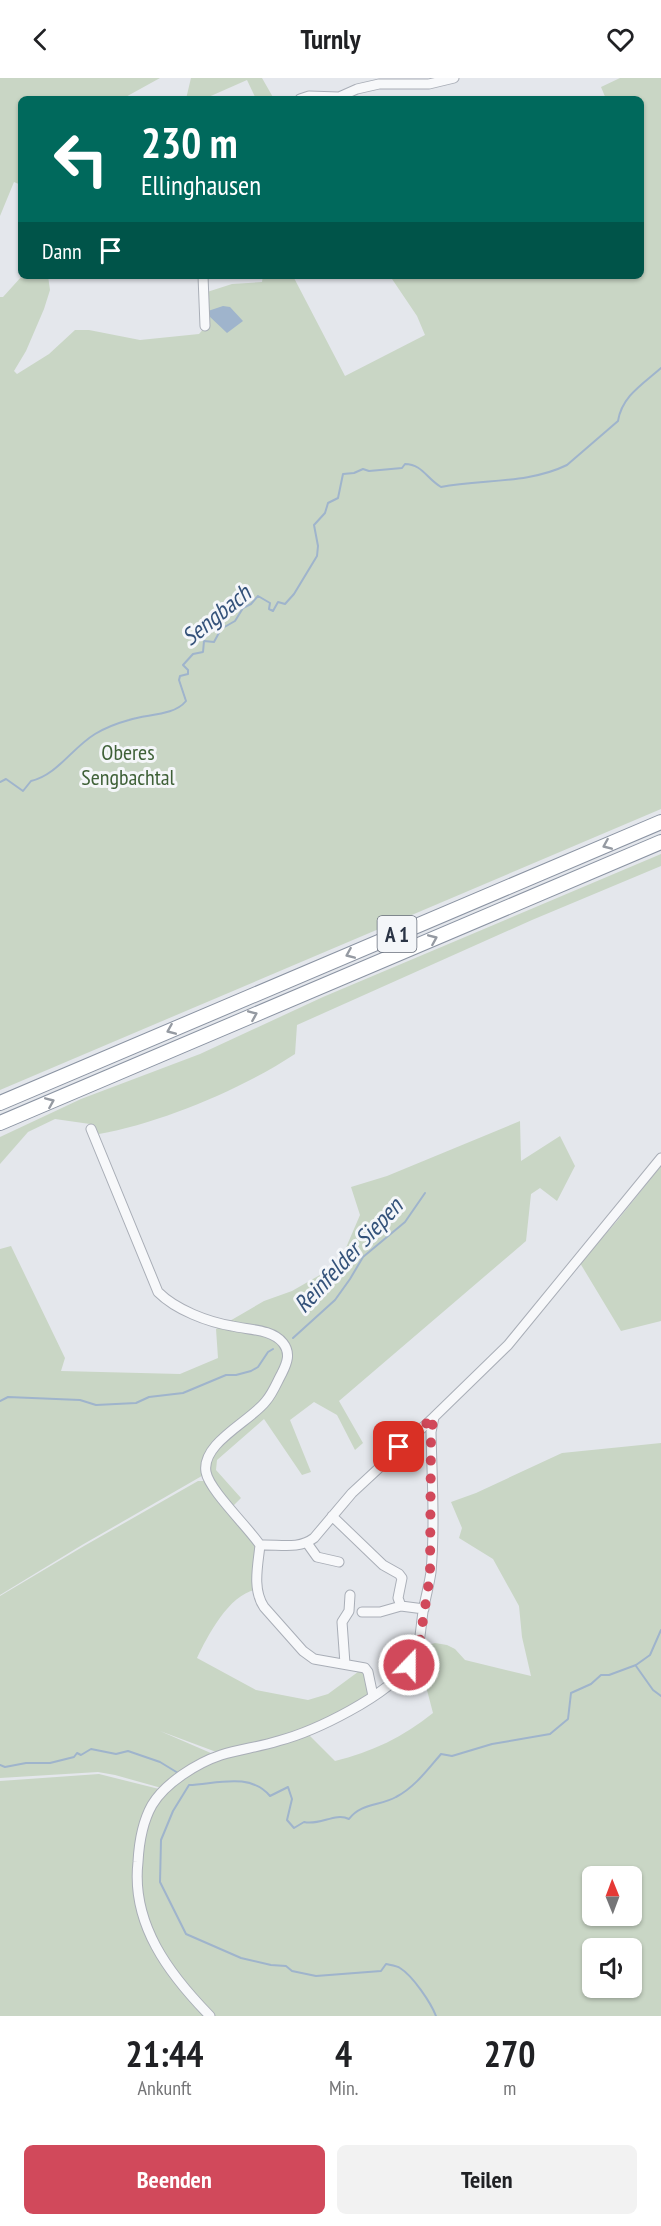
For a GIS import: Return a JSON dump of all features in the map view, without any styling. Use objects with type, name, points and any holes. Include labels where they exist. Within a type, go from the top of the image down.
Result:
[{"type":"highway","name":"A 1","points":[[0,1103],[661,822]]},
{"type":"highway","name":"A 1","points":[[0,1122],[661,842]]},
{"type":"street","points":[[342,96],[357,89],[380,84],[429,84],[454,78]]},
{"type":"street","points":[[203,279],[205,326]]},
{"type":"street","points":[[91,1129],[158,1292],[174,1304],[205,1318],[231,1326],[260,1331],[274,1336],[284,1344],[288,1358],[266,1402],[217,1444],[208,1456],[206,1470],[210,1480],[260,1545],[257,1590],[264,1607],[309,1656],[319,1661],[365,1668],[373,1696]]},
{"type":"street","points":[[260,1545],[294,1546],[307,1543],[364,1482],[508,1345],[661,1158]]},
{"type":"street","points":[[210,2016],[159,1955],[141,1909],[136,1877],[140,1841],[152,1805],[164,1790],[192,1769],[219,1755],[279,1741],[305,1731],[373,1696],[401,1675],[409,1665],[419,1646],[430,1575],[432,1549],[431,1432],[434,1417]]},
{"type":"street","points":[[332,1516],[383,1566],[399,1574],[402,1578],[399,1598],[401,1606]]},
{"type":"street","points":[[307,1543],[317,1557],[339,1562]]},
{"type":"street","points":[[345,1664],[342,1622],[350,1611],[350,1595]]},
{"type":"street","points":[[362,1612],[380,1612],[401,1606],[424,1609]]},
{"type":"green space","points":[[0,78],[160,78],[127,96],[18,96],[18,184],[14,182],[0,216]]},
{"type":"green space","points":[[191,78],[262,78],[272,96],[255,96],[247,80],[211,96],[187,96]]},
{"type":"green space","name":"Oberes Sengbachtal","points":[[620,78],[661,78],[661,809],[0,1090],[0,297],[3,297],[19,279],[48,279],[50,290],[44,309],[26,351],[14,371],[17,374],[49,354],[75,330],[89,330],[140,340],[199,334],[206,326],[204,293],[232,284],[262,282],[262,279],[295,279],[345,376],[425,335],[417,316],[392,279],[644,279],[644,96],[605,96],[601,87]]},
{"type":"green space","points":[[661,854],[661,866],[532,920],[297,1025],[295,1054],[226,1092],[148,1122],[99,1134],[90,1124],[55,1119],[28,1132],[0,1164],[0,1137],[81,1099],[200,1054],[323,997]]},
{"type":"green space","points":[[520,1121],[521,1161],[560,1136],[575,1166],[557,1201],[540,1188],[531,1194],[526,1241],[339,1401],[363,1443],[355,1450],[337,1415],[314,1402],[290,1420],[311,1472],[302,1475],[264,1419],[217,1460],[216,1470],[241,1498],[232,1507],[207,1473],[0,1595],[0,1249],[11,1246],[65,1358],[61,1371],[180,1374],[218,1358],[216,1329],[264,1301],[292,1291],[339,1264],[360,1215],[351,1187],[387,1176]]},
{"type":"green space","points":[[661,1166],[661,1321],[621,1331],[580,1263]]},
{"type":"green space","points":[[661,1443],[661,2016],[0,2016],[0,1781],[99,1774],[163,1790],[153,1806],[165,1789],[98,1772],[0,1778],[0,1596],[198,1481],[208,1481],[256,1543],[255,1590],[245,1593],[220,1617],[197,1658],[256,1690],[308,1700],[328,1694],[362,1669],[367,1673],[370,1688],[367,1697],[303,1730],[219,1753],[160,1731],[220,1757],[307,1733],[335,1761],[387,1743],[433,1713],[417,1652],[420,1647],[435,1643],[447,1645],[455,1649],[465,1660],[531,1676],[522,1637],[519,1606],[493,1559],[459,1538],[462,1528],[451,1502],[476,1493],[562,1453]]},
{"type":"water","points":[[223,306],[230,307],[243,321],[227,333],[208,315],[208,311]]},
{"type":"waterway","name":"Sengbach","points":[[0,782],[6,779],[23,791],[31,781],[49,773],[99,732],[125,721],[167,712],[181,706],[186,701],[179,680],[180,676],[188,674],[188,670],[183,665],[193,654],[203,652],[204,641],[214,642],[221,629],[235,621],[243,608],[251,604],[258,596],[270,603],[269,609],[273,611],[278,602],[285,604],[294,594],[317,556],[318,546],[314,525],[325,513],[328,503],[338,498],[343,474],[363,469],[369,471],[402,468],[405,464],[416,466],[441,487],[521,478],[552,471],[567,465],[618,421],[620,412],[629,397],[661,368]]},
{"type":"waterway","name":"Reinfelder Siepen","points":[[293,1338],[335,1300],[363,1257],[405,1222],[425,1193]]},
{"type":"waterway","name":"Reinfelder Siepen","points":[[0,1401],[8,1397],[80,1400],[96,1405],[136,1403],[149,1397],[183,1393],[226,1375],[251,1371],[258,1367],[268,1352],[273,1349]]},
{"type":"waterway","points":[[436,2016],[416,1983],[397,1967],[386,1964],[381,1971],[316,1976],[292,1971],[286,1966],[241,1958],[186,1934],[160,1882],[161,1840],[173,1811],[189,1785],[232,1781],[253,1784],[270,1796],[288,1787],[292,1799],[287,1820],[294,1828],[304,1822],[310,1823],[338,1817],[349,1819],[365,1807],[390,1800],[403,1793],[441,1754],[452,1756],[492,1744],[550,1734],[568,1719],[571,1693],[591,1684],[601,1675],[609,1675],[636,1665],[650,1655],[661,1630]]},
{"type":"waterway","points":[[636,1666],[653,1690],[661,1696]]},
{"type":"waterway","points":[[0,1765],[5,1767],[26,1763],[50,1763],[74,1757],[77,1753],[81,1755],[91,1749],[116,1754],[128,1751],[160,1762],[178,1773]]},
{"type":"route","points":[[399,1447],[434,1417],[431,1432],[432,1549],[430,1575],[419,1646],[409,1665]]}]
